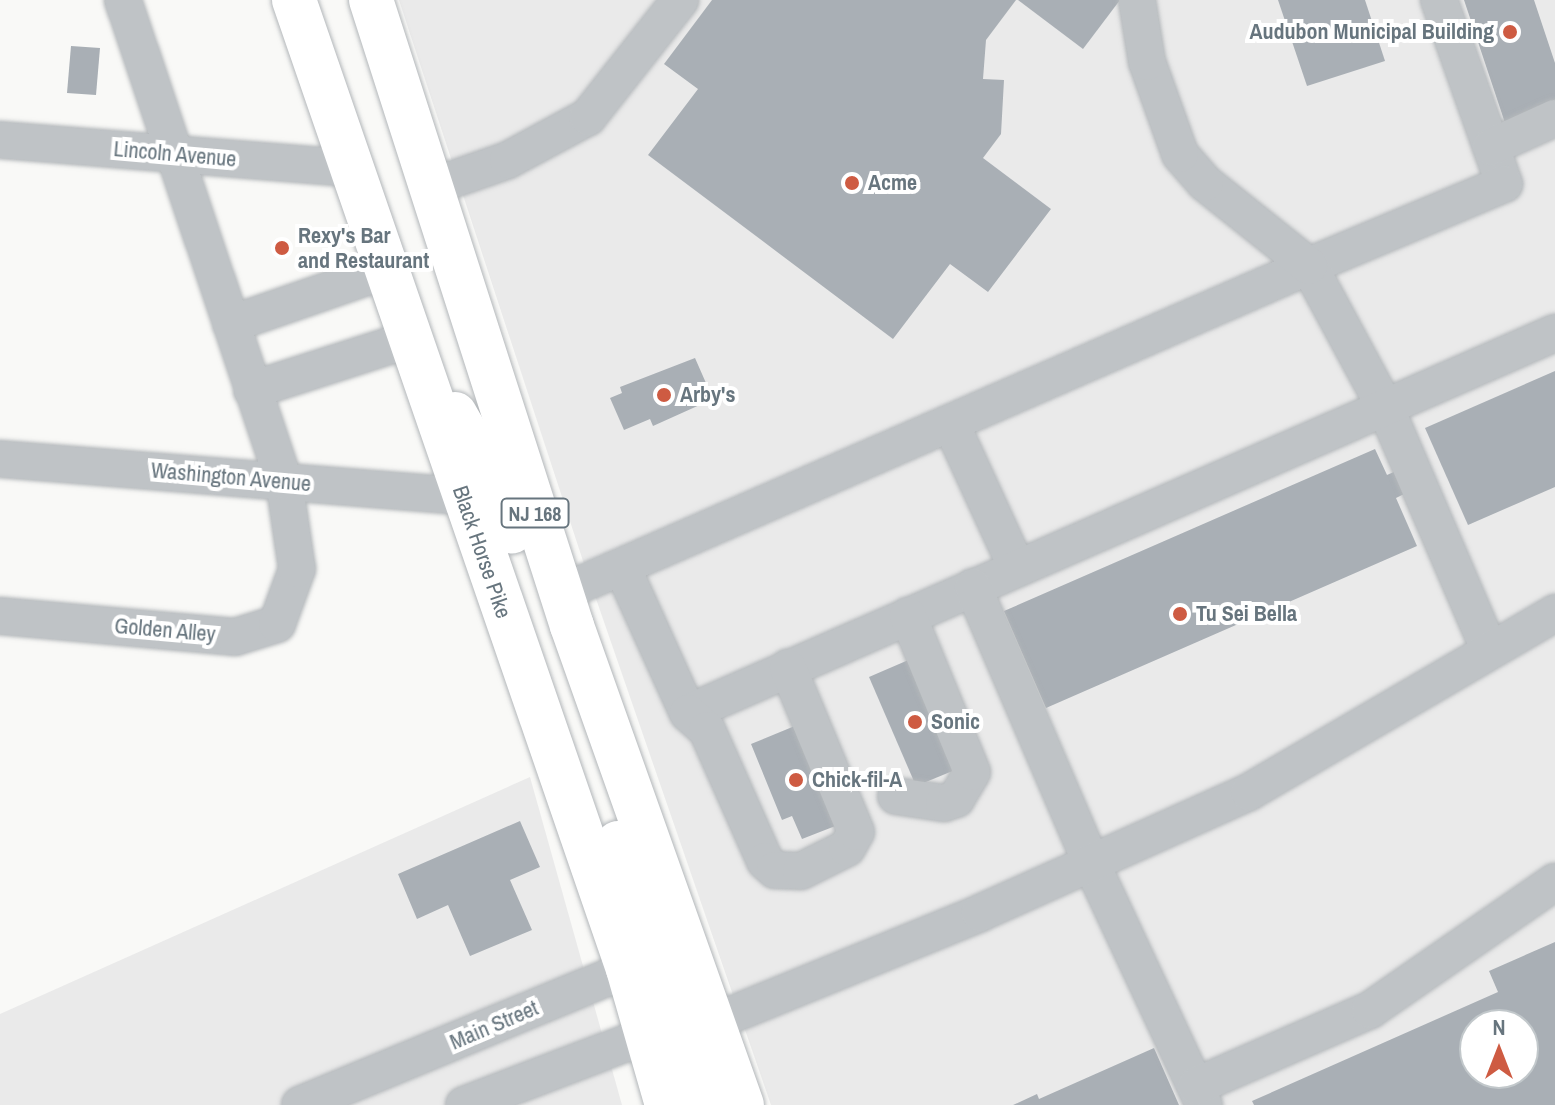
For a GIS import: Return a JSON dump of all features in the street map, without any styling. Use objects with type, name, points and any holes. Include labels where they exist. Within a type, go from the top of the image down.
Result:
[{"type":"main road","name":"Black Horse Pike","points":[[294,0],[349,168],[407,326],[461,496],[657,957]]},
{"type":"main road","name":"Black Horse Pike","points":[[371,0],[561,593],[657,957],[673,1034],[667,1105]]},
{"type":"main road","points":[[407,326],[497,488],[657,957],[660,998],[705,1105]]},
{"type":"main road","name":"Black Horse Pike","points":[[673,1034],[742,1105]]},
{"type":"street","points":[[123,0],[284,481]]},
{"type":"street","points":[[431,187],[508,160],[588,117],[680,0]]},
{"type":"street","points":[[1137,0],[1147,62],[1180,154],[1205,183],[1309,266],[1386,409],[1489,649]]},
{"type":"street","points":[[561,593],[1504,184],[1439,0]]},
{"type":"street","points":[[1491,147],[1555,118]]},
{"type":"street","name":"Lincoln Avenue","points":[[0,140],[349,168]]},
{"type":"street","points":[[231,324],[387,270]]},
{"type":"street","points":[[252,390],[407,326]]},
{"type":"street","points":[[688,713],[1555,333]]},
{"type":"street","points":[[951,424],[1017,568]]},
{"type":"street","name":"Washington Avenue","points":[[0,459],[461,496]]},
{"type":"street","name":"Golden Alley","points":[[0,616],[235,637],[277,624],[297,569],[284,481]]},
{"type":"street","points":[[622,567],[688,713],[707,730],[765,861],[775,870],[801,871],[847,848],[856,832],[788,668]]},
{"type":"street","points":[[973,587],[1092,865],[1200,1095],[1370,1010],[1555,882]]},
{"type":"street","points":[[464,1105],[673,1034],[1092,865],[1249,792],[1555,613]]},
{"type":"street","points":[[896,796],[944,803],[956,799],[972,772],[908,616]]},
{"type":"street","name":"Main Street","points":[[300,1105],[657,957]]},
{"type":"shaded area","points":[[399,0],[1555,0],[1555,1105],[771,1105],[584,564]]},
{"type":"shaded area","points":[[530,777],[622,1105],[0,1105],[0,1014]]},
{"type":"building","name":"Acme","points":[[712,0],[1016,0],[986,40],[983,79],[1004,80],[1001,134],[983,158],[1051,209],[988,292],[950,264],[893,339],[648,155],[698,89],[664,64]]},
{"type":"building","points":[[1018,0],[1120,0],[1083,49]]},
{"type":"building","points":[[1278,0],[1365,0],[1385,61],[1307,86]]},
{"type":"building","name":"Audubon Municipal Building","points":[[1464,0],[1534,0],[1555,63],[1555,107],[1505,123]]},
{"type":"building","points":[[71,46],[100,48],[96,95],[67,93]]},
{"type":"building","name":"Arby's","points":[[695,358],[713,399],[653,426],[650,419],[624,430],[610,398],[622,393],[620,387]]},
{"type":"building","points":[[1555,371],[1555,487],[1468,525],[1425,428]]},
{"type":"building","points":[[1375,449],[1387,475],[1396,471],[1406,493],[1396,498],[1417,546],[1046,708],[1004,611]]},
{"type":"building","name":"Sonic","points":[[913,658],[960,768],[916,786],[869,677]]},
{"type":"building","name":"Chick-fil-A","points":[[802,723],[843,823],[802,839],[792,816],[782,820],[751,744]]},
{"type":"building","points":[[520,821],[540,867],[510,880],[532,930],[470,956],[448,905],[417,919],[398,874]]},
{"type":"building","points":[[1555,942],[1555,1105],[1254,1105],[1252,1101],[1459,1009],[1459,1089],[1539,1089],[1539,1009],[1460,1009],[1498,992],[1489,971]]},
{"type":"building","points":[[1154,1048],[1179,1105],[1013,1105],[1037,1094],[1039,1099]]},
{"type":"place","name":"Audubon Municipal Building","points":[[1510,32]]},
{"type":"place","name":"Acme","points":[[852,183]]},
{"type":"place","name":"Rexy's Bar and Restaurant","points":[[282,248]]},
{"type":"place","name":"Arby's","points":[[664,395]]},
{"type":"place","name":"Tu Sei Bella","points":[[1180,614]]},
{"type":"place","name":"Sonic","points":[[915,722]]},
{"type":"place","name":"Chick-fil-A","points":[[796,780]]}]
